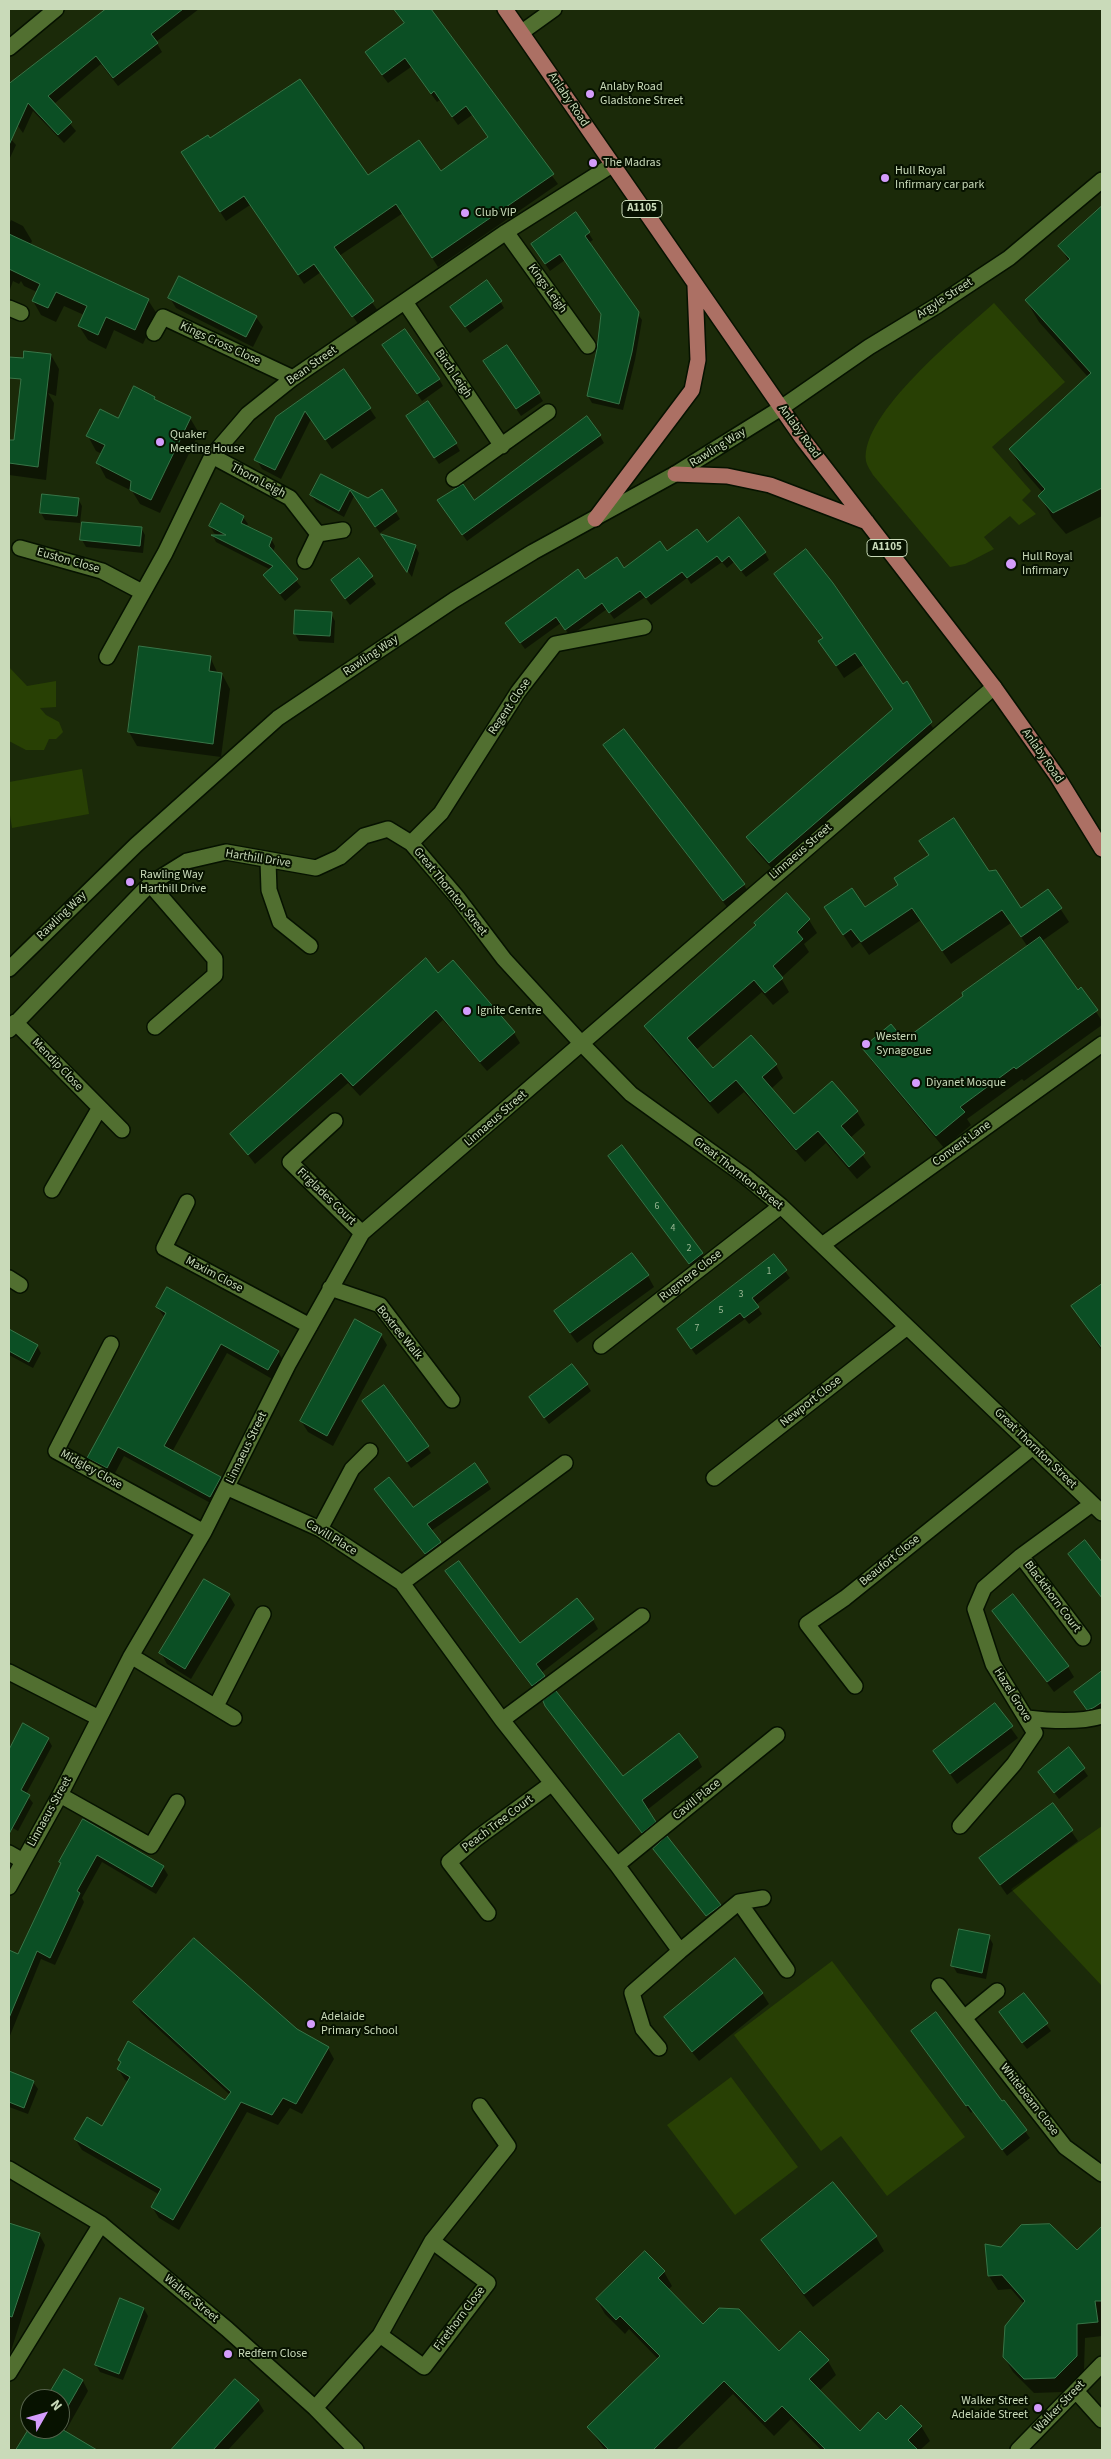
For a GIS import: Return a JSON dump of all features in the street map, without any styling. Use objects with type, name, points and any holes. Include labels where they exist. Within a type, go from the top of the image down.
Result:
[{"type":"main road","name":"Anlaby Road","points":[[505,9],[781,408],[994,687],[1057,776],[1102,849]]},
{"type":"main road","points":[[595,519],[692,390],[698,360],[695,286]]},
{"type":"main road","points":[[675,474],[728,476],[770,485],[868,522]]},
{"type":"street","points":[[9,48],[56,9]]},
{"type":"street","points":[[522,32],[554,9]]},
{"type":"street","name":"Bean Street","points":[[108,657],[142,592],[166,553],[212,456],[248,414],[293,378],[506,232],[612,165]]},
{"type":"street","name":"Argyle Street","points":[[781,408],[869,346],[938,305],[1009,258],[1102,180]]},
{"type":"street","name":"Kings Leigh","points":[[506,232],[588,346]]},
{"type":"street","name":"Birch Leigh","points":[[405,302],[502,446]]},
{"type":"street","name":"Kings Cross Close","points":[[154,333],[163,317],[293,378]]},
{"type":"street","name":"Rawling Way","points":[[9,968],[136,845],[278,718],[454,600],[533,552],[675,474],[781,408]]},
{"type":"street","points":[[454,479],[548,412]]},
{"type":"street","name":"Thorn Leigh","points":[[212,456],[290,498],[318,534]]},
{"type":"street","points":[[305,561],[318,534],[343,530]]},
{"type":"street","name":"Euston Close","points":[[20,548],[102,571],[142,592]]},
{"type":"street","name":"Regent Close","points":[[411,843],[441,813],[518,692],[555,644],[644,626]]},
{"type":"street","name":"Linnaeus Street","points":[[9,1887],[60,1795],[131,1656],[228,1488],[310,1326],[362,1233],[582,1044],[764,883],[994,687]]},
{"type":"street","name":"Harthill Drive","points":[[12,1026],[150,884],[187,861],[226,852],[268,861],[316,868],[340,857],[364,836],[388,828],[411,843]]},
{"type":"street","name":"Great Thornton Street","points":[[411,843],[457,897],[504,959],[631,1094],[745,1176],[782,1206],[1097,1508]]},
{"type":"street","points":[[268,861],[269,890],[280,922],[310,946]]},
{"type":"street","points":[[150,884],[216,959],[215,975],[155,1027]]},
{"type":"street","name":"Mendip Close","points":[[12,1026],[122,1130]]},
{"type":"street","name":"Convent Lane","points":[[822,1245],[1102,1044]]},
{"type":"street","points":[[52,1190],[99,1109]]},
{"type":"street","name":"Firglades Court","points":[[335,1121],[290,1162],[362,1233]]},
{"type":"street","name":"Maxim Close","points":[[187,1202],[164,1248],[310,1326]]},
{"type":"street","name":"Rugmere Close","points":[[601,1346],[782,1206]]},
{"type":"street","name":"Boxtree Walk","points":[[330,1288],[380,1305],[452,1400]]},
{"type":"street","name":"Newport Close","points":[[714,1478],[907,1327]]},
{"type":"street","name":"Midgley Close","points":[[111,1344],[56,1451],[204,1532]]},
{"type":"street","name":"Beaufort Close","points":[[855,1686],[807,1624],[845,1598],[1033,1447]]},
{"type":"street","points":[[320,1529],[352,1469],[370,1451]]},
{"type":"street","points":[[402,1584],[564,1463]]},
{"type":"street","name":"Cavill Place","points":[[228,1488],[320,1529],[402,1584],[502,1720],[617,1865],[680,1951]]},
{"type":"street","name":"Hazel Grove","points":[[960,1826],[1014,1764],[1035,1733],[993,1664],[975,1609],[984,1588],[1021,1556],[1097,1508]]},
{"type":"street","name":"Blackthorn Court","points":[[1021,1556],[1083,1638]]},
{"type":"street","points":[[216,1706],[262,1614]]},
{"type":"street","points":[[502,1720],[642,1616]]},
{"type":"street","points":[[131,1656],[234,1718]]},
{"type":"street","points":[[9,1672],[99,1718]]},
{"type":"street","points":[[1027,1718],[1072,1720],[1092,1719],[1102,1716]]},
{"type":"street","name":"Cavill Place","points":[[617,1865],[777,1736]]},
{"type":"street","name":"Peach Tree Court","points":[[488,1913],[450,1862],[476,1838],[551,1784]]},
{"type":"street","points":[[60,1795],[151,1846],[177,1802]]},
{"type":"street","points":[[9,1853],[23,1861]]},
{"type":"street","points":[[660,2048],[643,2028],[632,1993],[739,1902],[763,1898]]},
{"type":"street","points":[[739,1902],[787,1970]]},
{"type":"street","name":"Whitebeam Close","points":[[939,1986],[1065,2147],[1102,2174]]},
{"type":"street","points":[[964,2018],[996,1991]]},
{"type":"street","points":[[315,2408],[380,2335],[432,2241],[508,2146],[480,2106]]},
{"type":"street","name":"Walker Street","points":[[9,2169],[101,2224],[227,2329],[315,2408],[356,2450]]},
{"type":"street","points":[[9,2373],[101,2224]]},
{"type":"street","name":"Firethorn Close","points":[[380,2335],[424,2367],[488,2283],[432,2241]]},
{"type":"street","name":"Walker Street","points":[[1018,2450],[1102,2364]]},
{"type":"street","points":[[1076,2391],[1102,2420]]},
{"type":"green space","points":[[994,303],[1065,382],[992,447],[1031,491],[1022,500],[1036,514],[1019,525],[1010,516],[984,537],[994,549],[965,564],[950,567],[873,475],[866,461],[868,442],[879,421],[895,398],[937,354]]},
{"type":"green space","points":[[9,667],[27,686],[56,681],[56,707],[40,708],[46,715],[59,722],[63,732],[56,739],[49,739],[44,750],[26,750],[9,741]]},
{"type":"green space","points":[[82,769],[89,814],[12,828],[9,809],[9,782]]},
{"type":"green space","points":[[1102,1826],[1102,1986],[1011,1889]]},
{"type":"green space","points":[[832,1961],[965,2137],[887,2196],[841,2136],[821,2151],[734,2035]]},
{"type":"green space","points":[[731,2077],[798,2167],[735,2215],[667,2125]]},
{"type":"building","points":[[106,9],[183,9],[151,34],[158,43],[113,78],[96,56],[48,96],[72,122],[58,135],[28,103],[9,145],[9,84]]},
{"type":"building","points":[[394,9],[431,9],[554,174],[432,258],[396,204],[334,247],[374,301],[352,317],[314,264],[298,275],[244,196],[220,212],[181,152],[208,135],[210,138],[300,79],[368,175],[419,140],[441,171],[488,137],[466,106],[452,117],[434,91],[431,94],[405,58],[382,75],[365,52],[404,23]]},
{"type":"building","points":[[1102,206],[1102,488],[1053,513],[1038,496],[1045,489],[1009,449],[1091,373],[1025,300],[1070,259],[1058,246]]},
{"type":"building","points":[[576,212],[590,232],[585,236],[639,312],[632,352],[619,404],[587,396],[597,349],[601,314],[560,254],[545,264],[531,244]]},
{"type":"building","points":[[9,234],[149,299],[135,330],[106,317],[98,335],[78,326],[87,306],[56,292],[48,308],[32,301],[40,284],[9,269]]},
{"type":"building","points":[[179,276],[257,316],[246,337],[168,298]]},
{"type":"building","points":[[487,280],[502,301],[465,327],[450,307]]},
{"type":"building","points":[[405,329],[440,379],[417,394],[382,345]]},
{"type":"building","points":[[507,345],[540,393],[516,409],[483,361]]},
{"type":"building","points":[[24,351],[51,354],[38,467],[9,463],[9,440],[14,440],[21,379],[9,378],[9,357],[23,358]]},
{"type":"building","points":[[344,369],[371,408],[325,440],[305,411],[275,470],[254,460],[276,417]]},
{"type":"building","name":"Quaker Meeting House","points":[[134,386],[155,397],[154,399],[191,417],[151,500],[130,490],[131,481],[96,463],[105,445],[86,436],[100,409],[118,418]]},
{"type":"building","points":[[428,401],[457,443],[434,458],[406,416]]},
{"type":"building","points":[[587,416],[601,435],[462,535],[437,500],[463,484],[474,500]]},
{"type":"building","points":[[321,474],[368,498],[382,489],[397,511],[375,527],[350,490],[339,511],[310,495]]},
{"type":"building","points":[[42,494],[79,498],[77,516],[40,513]]},
{"type":"building","points":[[221,503],[244,516],[241,523],[272,538],[269,546],[298,579],[280,594],[263,575],[273,566],[211,535],[226,535],[209,526]]},
{"type":"building","points":[[739,517],[766,552],[741,571],[729,556],[722,562],[717,556],[687,578],[682,572],[646,598],[640,591],[609,613],[602,603],[565,630],[556,617],[520,643],[505,623],[578,569],[585,579],[617,557],[624,568],[660,541],[667,551],[697,529],[707,542]]},
{"type":"building","points":[[82,522],[142,527],[140,546],[80,540]]},
{"type":"building","points":[[381,534],[416,545],[407,572]]},
{"type":"building","points":[[806,549],[833,583],[903,684],[907,681],[932,722],[769,863],[746,837],[893,709],[855,653],[836,666],[818,641],[823,638],[774,574]]},
{"type":"building","points":[[359,558],[373,576],[345,599],[331,580]]},
{"type":"building","points":[[295,610],[332,612],[330,636],[294,634]]},
{"type":"building","points":[[139,646],[211,656],[209,671],[222,673],[213,744],[128,732]]},
{"type":"building","points":[[624,729],[745,884],[723,901],[603,745]]},
{"type":"building","points":[[954,818],[989,871],[996,870],[1021,908],[1048,889],[1062,908],[1021,937],[1002,910],[942,951],[912,908],[861,942],[851,929],[843,935],[824,907],[852,888],[865,907],[898,885],[894,878],[929,855],[919,841]]},
{"type":"building","points":[[787,893],[810,919],[797,932],[803,939],[773,966],[783,978],[765,993],[754,980],[687,1038],[713,1068],[751,1035],[777,1064],[762,1077],[794,1114],[832,1081],[858,1111],[841,1126],[865,1153],[849,1167],[818,1131],[796,1150],[736,1080],[710,1102],[644,1026],[756,925],[754,923]]},
{"type":"building","points":[[1040,937],[1078,990],[1081,987],[1098,1010],[1016,1069],[1014,1067],[960,1107],[965,1112],[936,1136],[862,1048],[891,1024],[904,1040],[963,996],[962,993]]},
{"type":"building","points":[[426,958],[438,973],[453,960],[515,1032],[480,1062],[436,1010],[353,1086],[341,1073],[248,1155],[230,1134]]},
{"type":"building","points":[[622,1145],[703,1253],[689,1264],[608,1156]]},
{"type":"building","points":[[632,1253],[649,1275],[570,1333],[554,1311]]},
{"type":"building","points":[[774,1254],[787,1270],[752,1298],[759,1307],[744,1318],[740,1313],[691,1349],[677,1329]]},
{"type":"building","points":[[1102,1284],[1102,1348],[1071,1306]]},
{"type":"building","points":[[167,1287],[279,1351],[268,1370],[221,1344],[164,1446],[221,1477],[210,1497],[118,1447],[107,1468],[87,1458],[166,1313],[156,1307]]},
{"type":"building","points":[[355,1319],[382,1334],[327,1436],[300,1421]]},
{"type":"building","points":[[9,1329],[38,1345],[29,1362],[9,1351]]},
{"type":"building","points":[[572,1364],[588,1384],[544,1418],[529,1397]]},
{"type":"building","points":[[384,1385],[429,1446],[407,1462],[362,1401]]},
{"type":"building","points":[[475,1463],[488,1482],[427,1524],[441,1542],[425,1554],[374,1489],[389,1477],[413,1507]]},
{"type":"building","points":[[1085,1540],[1102,1562],[1102,1598],[1068,1554]]},
{"type":"building","points":[[459,1561],[520,1643],[577,1598],[594,1619],[536,1664],[545,1676],[532,1686],[445,1571]]},
{"type":"building","points":[[204,1579],[230,1594],[185,1669],[159,1653]]},
{"type":"building","points":[[1013,1594],[1069,1666],[1047,1682],[992,1611]]},
{"type":"building","points":[[1102,1671],[1102,1702],[1087,1710],[1074,1692]]},
{"type":"building","points":[[556,1691],[623,1776],[679,1733],[698,1757],[642,1800],[656,1822],[642,1833],[545,1706],[543,1701]]},
{"type":"building","points":[[995,1703],[1013,1726],[950,1774],[933,1751]]},
{"type":"building","points":[[23,1723],[49,1738],[21,1790],[30,1795],[9,1834],[9,1750]]},
{"type":"building","points":[[1069,1747],[1085,1768],[1054,1793],[1038,1772]]},
{"type":"building","points":[[1053,1803],[1073,1830],[1000,1885],[979,1858]]},
{"type":"building","points":[[83,1819],[164,1866],[152,1887],[97,1855],[77,1891],[80,1893],[50,1958],[37,1951],[9,2018],[9,1950],[18,1954],[61,1863],[59,1862]]},
{"type":"building","points":[[667,1836],[721,1905],[706,1916],[653,1849]]},
{"type":"building","points":[[959,1929],[990,1935],[982,1973],[951,1966]]},
{"type":"building","points":[[194,1938],[297,2029],[329,2047],[296,2104],[283,2098],[272,2115],[241,2102],[173,2220],[151,2207],[161,2189],[74,2139],[87,2117],[102,2126],[130,2077],[117,2069],[121,2062],[118,2060],[128,2041],[225,2100],[231,2092],[133,2002]]},
{"type":"building","points":[[735,1958],[763,1993],[692,2052],[664,2017]]},
{"type":"building","points":[[1024,1993],[1048,2023],[1022,2043],[999,2012]]},
{"type":"building","points":[[936,2012],[1002,2101],[1004,2100],[1027,2130],[1002,2150],[968,2105],[966,2106],[911,2031]]},
{"type":"building","points":[[9,2071],[34,2081],[24,2108],[9,2102]]},
{"type":"building","points":[[833,2182],[877,2236],[804,2294],[761,2240]]},
{"type":"building","points":[[9,2223],[40,2233],[12,2317],[9,2316]]},
{"type":"building","points":[[1050,2224],[1077,2250],[1102,2226],[1102,2301],[1095,2301],[1098,2322],[1077,2324],[1077,2356],[1055,2378],[1024,2379],[1003,2357],[1005,2326],[1025,2301],[1002,2275],[988,2276],[985,2244],[1001,2247],[1021,2225]]},
{"type":"building","points":[[645,2251],[665,2271],[658,2278],[703,2324],[719,2308],[739,2309],[779,2351],[800,2331],[829,2360],[809,2379],[860,2431],[878,2412],[886,2420],[901,2405],[922,2426],[908,2440],[918,2450],[826,2450],[782,2406],[765,2422],[724,2381],[653,2450],[609,2450],[587,2427],[660,2356],[620,2316],[616,2320],[596,2299]]},
{"type":"building","points":[[120,2298],[144,2308],[119,2374],[95,2365]]},
{"type":"building","points":[[64,2369],[83,2380],[70,2403],[70,2389],[52,2389]]},
{"type":"building","points":[[235,2379],[259,2400],[213,2450],[171,2450]]},
{"type":"building","points":[[70,2434],[97,2450],[16,2450],[23,2439],[70,2439]]},
{"type":"place","name":"Anlaby Road Gladstone Street","points":[[590,94]]},
{"type":"place","name":"The Madras","points":[[593,163]]},
{"type":"place","name":"Hull Royal Infirmary car park","points":[[885,178]]},
{"type":"place","name":"Club VIP","points":[[465,213]]},
{"type":"place","name":"Quaker Meeting House","points":[[160,442]]},
{"type":"place","name":"Hull Royal Infirmary","points":[[1011,564]]},
{"type":"place","name":"Rawling Way Harthill Drive","points":[[130,882]]},
{"type":"place","name":"Ignite Centre","points":[[467,1011]]},
{"type":"place","name":"Western Synagogue","points":[[866,1044]]},
{"type":"place","name":"Diyanet Mosque","points":[[916,1083]]},
{"type":"place","name":"Adelaide Primary School","points":[[311,2024]]},
{"type":"place","name":"Redfern Close","points":[[228,2354]]},
{"type":"place","name":"Walker Street Adelaide Street","points":[[1038,2408]]}]
